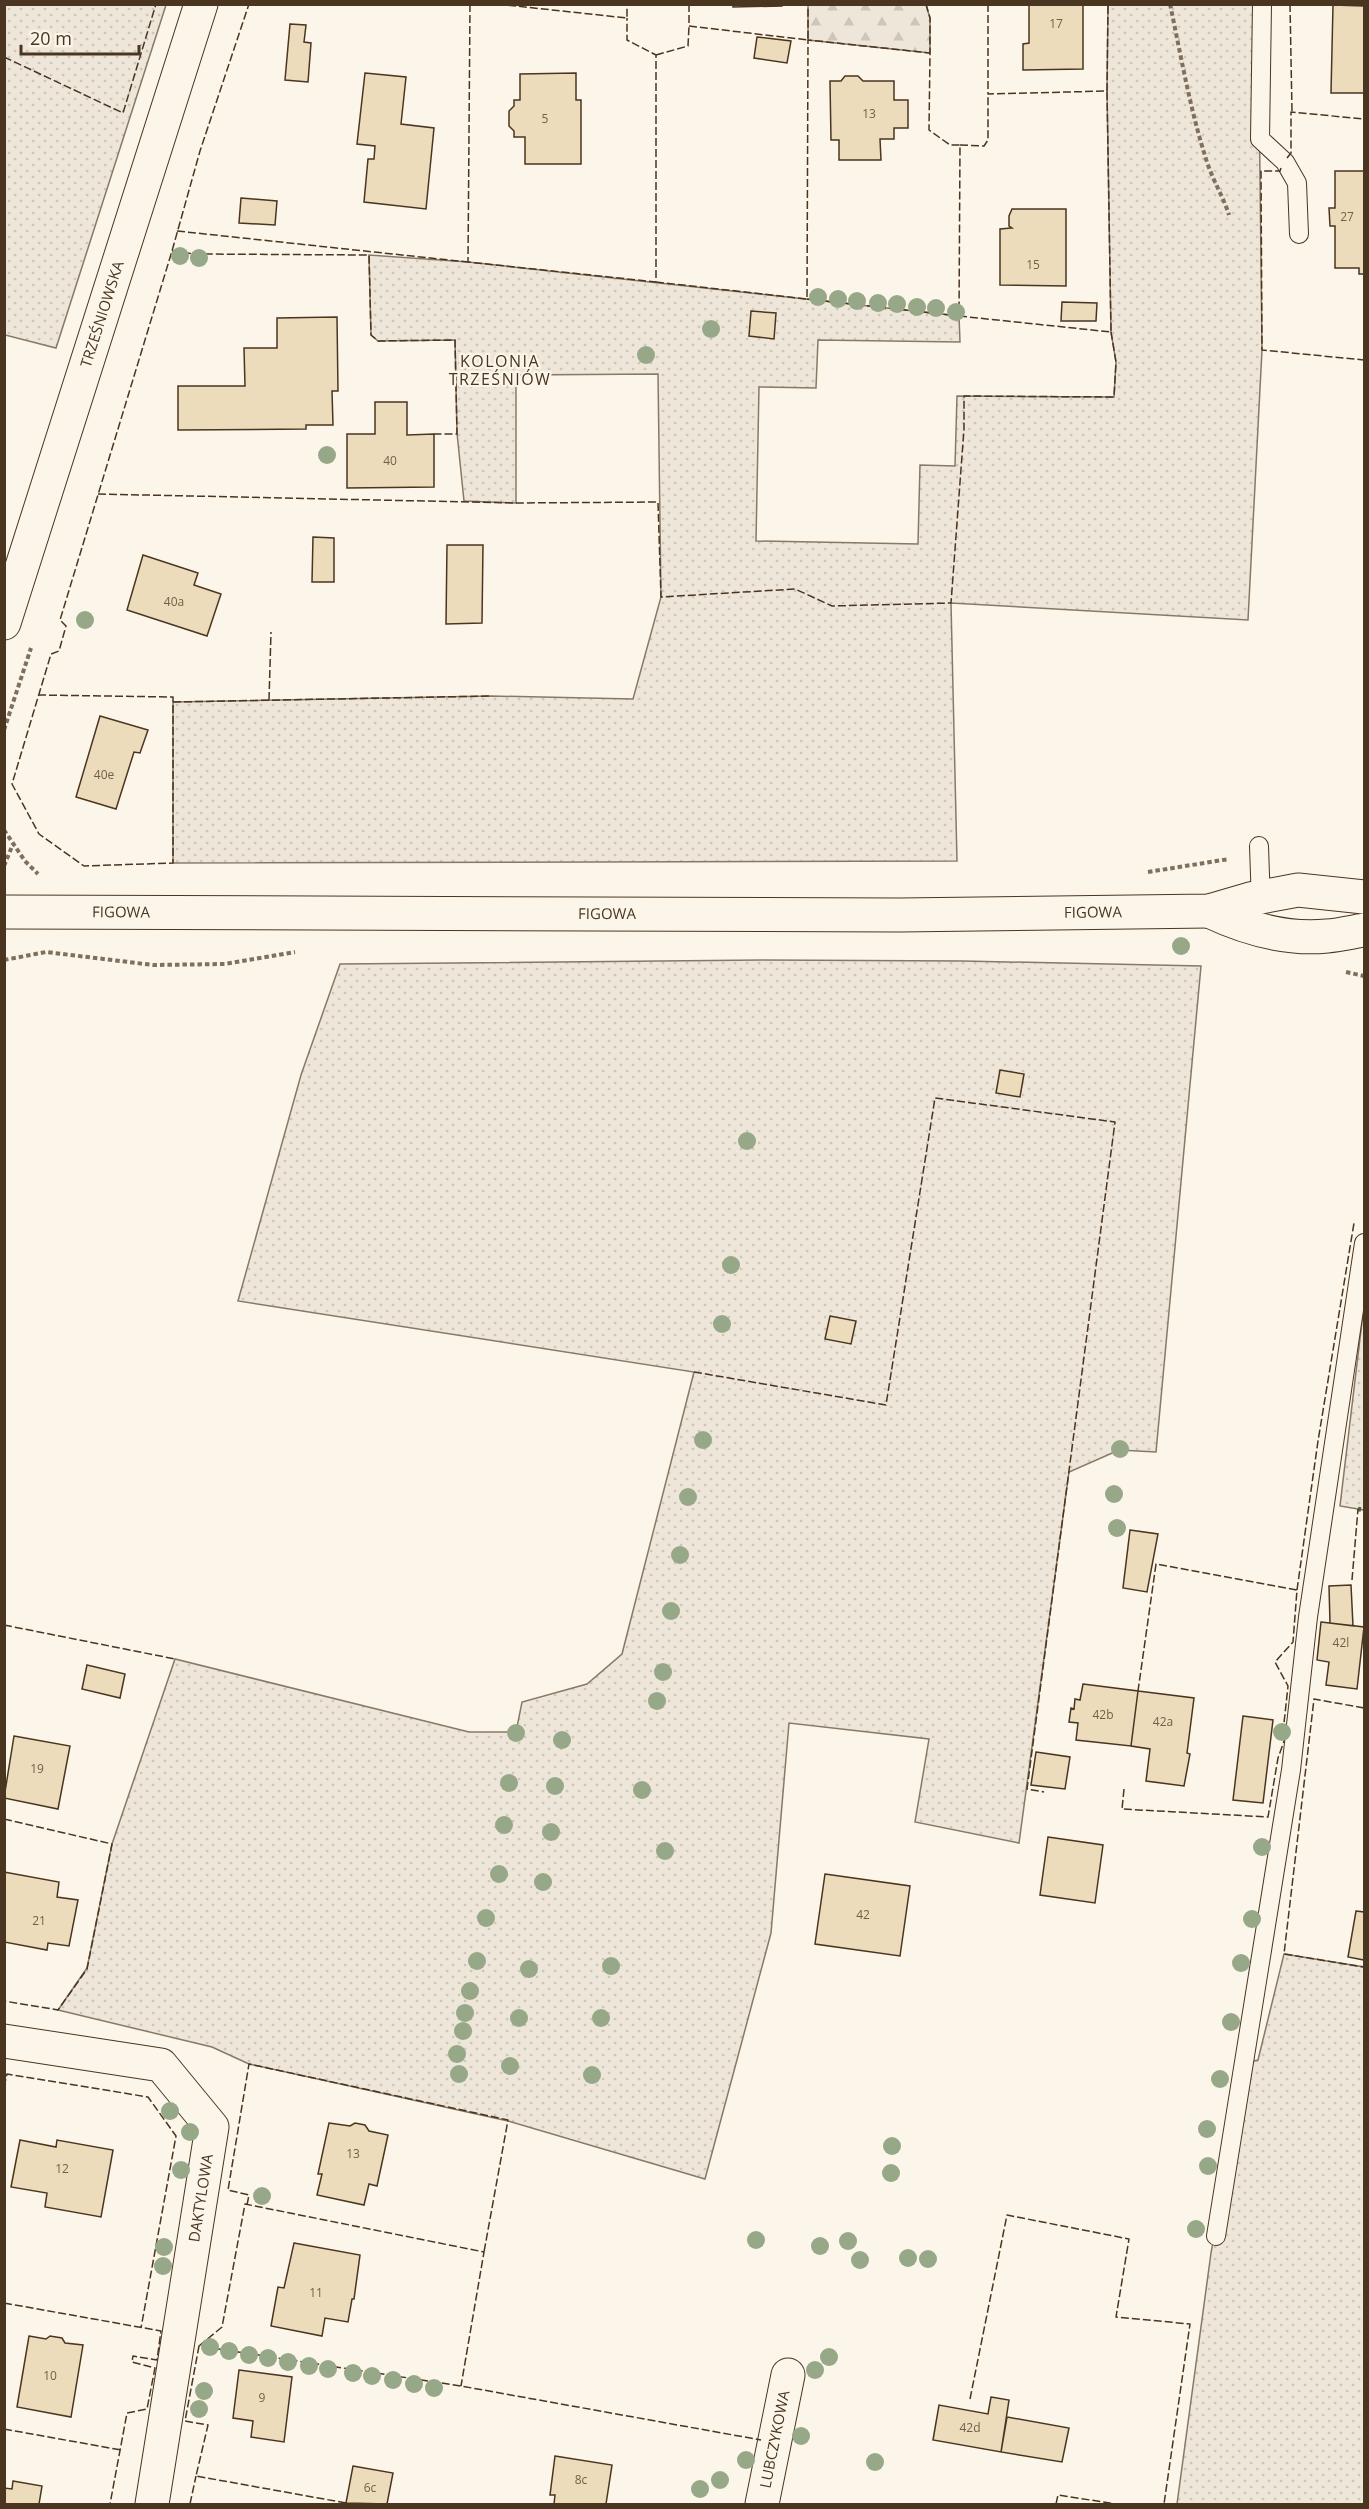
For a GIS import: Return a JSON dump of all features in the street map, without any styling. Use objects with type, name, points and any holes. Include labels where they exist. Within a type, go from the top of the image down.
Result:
[{"type":"street","name":"TRZEŚNIOWSKA","points":[[4,623],[201,4]]},
{"type":"street","points":[[1209,911],[1298,890],[1365,897]]},
{"type":"street","points":[[1209,911],[1233,922],[1262,930],[1301,936],[1327,936],[1365,930]]},
{"type":"street","name":"FIGOWA","points":[[4,912],[900,915],[1209,911]]},
{"type":"street","name":"DAKTYLOWA","points":[[4,2041],[161,2065],[212,2127],[152,2505]]},
{"type":"street","name":"LUBCZYKOWA","points":[[762,2505],[788,2375]]},
{"type":"lane","points":[[1262,4],[1260,139],[1285,162],[1297,183],[1299,234]]},
{"type":"lane","points":[[1259,846],[1262,930]]},
{"type":"lane","points":[[1216,2236],[1291,1770],[1308,1617],[1365,1243]]},
{"type":"path","points":[[1170,4],[1197,130],[1206,161],[1223,195],[1229,215]]},
{"type":"path","points":[[4,866],[14,843]]},
{"type":"green space","points":[[4,5],[166,5],[56,348],[5,335]]},
{"type":"green space","points":[[808,5],[926,5],[930,18],[930,53],[808,40]]},
{"type":"green space","points":[[1108,5],[1258,5],[1262,350],[1248,620],[951,603],[957,861],[173,863],[173,702],[491,696],[633,699],[661,597],[658,374],[516,375],[516,503],[464,501],[457,433],[455,340],[378,341],[371,335],[369,255],[468,262],[959,316],[960,342],[818,340],[816,388],[759,387],[756,541],[918,544],[920,465],[955,466],[957,396],[1114,397],[1116,362],[1111,332]]},
{"type":"green space","points":[[762,960],[1201,966],[1156,1452],[1119,1450],[1069,1472],[1019,1843],[915,1822],[929,1739],[789,1723],[771,1933],[705,2179],[508,2121],[249,2064],[212,2047],[58,2010],[87,1968],[112,1844],[175,1659],[469,1732],[516,1732],[522,1702],[587,1684],[622,1654],[694,1372],[238,1301],[301,1075],[340,964]]},
{"type":"green space","points":[[1364,1305],[1364,1510],[1340,1506]]},
{"type":"green space","points":[[1284,1954],[1364,1967],[1364,2504],[1177,2504],[1211,2253],[1245,2063],[1258,2060]]},
{"type":"building","points":[[733,4],[782,4],[782,6],[733,7]]},
{"type":"building","points":[[1029,4],[1083,4],[1083,69],[1023,70],[1023,44],[1029,43]]},
{"type":"building","points":[[1333,5],[1364,6],[1364,93],[1331,93]]},
{"type":"building","points":[[290,24],[306,25],[304,42],[311,43],[308,82],[285,80]]},
{"type":"building","points":[[757,37],[791,41],[787,63],[754,58]]},
{"type":"building","points":[[365,73],[406,77],[401,124],[434,128],[426,209],[364,202],[368,159],[374,159],[375,146],[357,144]]},
{"type":"building","points":[[576,73],[576,100],[581,100],[581,164],[525,164],[525,137],[514,137],[514,131],[509,126],[509,111],[514,106],[514,100],[520,100],[520,74]]},
{"type":"building","points":[[845,76],[858,76],[863,81],[894,81],[894,100],[908,100],[908,128],[894,128],[894,139],[880,139],[881,160],[839,160],[839,140],[831,140],[830,81],[841,81]]},
{"type":"building","points":[[1335,171],[1364,171],[1364,274],[1359,274],[1359,268],[1335,268],[1335,226],[1330,226],[1329,208],[1335,208]]},
{"type":"building","points":[[241,198],[277,201],[275,225],[239,223]]},
{"type":"building","points":[[1012,209],[1066,209],[1066,286],[1000,285],[1000,229],[1012,228],[1009,226],[1009,216]]},
{"type":"building","points":[[1062,302],[1097,303],[1096,321],[1061,321]]},
{"type":"building","points":[[751,311],[776,313],[774,339],[749,336]]},
{"type":"building","points":[[337,317],[338,391],[332,391],[333,425],[306,425],[306,429],[178,430],[178,386],[245,386],[244,348],[277,348],[277,318]]},
{"type":"building","points":[[375,402],[407,402],[407,435],[434,434],[434,487],[347,488],[347,434],[375,434]]},
{"type":"building","points":[[313,537],[334,538],[334,582],[312,582]]},
{"type":"building","points":[[447,545],[483,545],[482,623],[446,624]]},
{"type":"building","points":[[143,555],[198,573],[194,585],[221,594],[207,636],[127,610]]},
{"type":"building","points":[[100,716],[148,730],[140,753],[134,752],[116,809],[76,797]]},
{"type":"building","points":[[1000,1070],[1024,1074],[1020,1097],[996,1093]]},
{"type":"building","points":[[830,1316],[856,1321],[851,1344],[825,1339]]},
{"type":"building","points":[[1130,1530],[1158,1534],[1147,1592],[1123,1588]]},
{"type":"building","points":[[1351,1585],[1353,1626],[1330,1623],[1329,1586]]},
{"type":"building","points":[[1321,1622],[1364,1627],[1357,1689],[1326,1685],[1329,1662],[1317,1660]]},
{"type":"building","points":[[87,1665],[125,1674],[120,1698],[82,1689]]},
{"type":"building","points":[[1083,1684],[1138,1691],[1131,1746],[1076,1740],[1078,1723],[1069,1722],[1071,1708],[1074,1709],[1075,1699],[1080,1700]]},
{"type":"building","points":[[1138,1691],[1194,1698],[1187,1753],[1190,1754],[1184,1786],[1146,1781],[1150,1749],[1131,1746]]},
{"type":"building","points":[[1243,1716],[1273,1720],[1263,1803],[1233,1800]]},
{"type":"building","points":[[14,1736],[70,1746],[58,1809],[4,1798]]},
{"type":"building","points":[[1036,1752],[1070,1757],[1065,1789],[1031,1785]]},
{"type":"building","points":[[1048,1837],[1103,1845],[1095,1903],[1040,1895]]},
{"type":"building","points":[[4,1872],[59,1882],[57,1897],[78,1900],[69,1946],[48,1943],[47,1950],[4,1942]]},
{"type":"building","points":[[825,1874],[910,1886],[900,1956],[815,1944]]},
{"type":"building","points":[[1356,1911],[1364,1912],[1364,1960],[1348,1957]]},
{"type":"building","points":[[329,2123],[350,2126],[355,2123],[365,2125],[369,2131],[388,2135],[377,2186],[369,2184],[364,2205],[317,2195],[322,2174],[318,2174]]},
{"type":"building","points":[[20,2140],[56,2147],[57,2140],[113,2150],[101,2217],[45,2207],[47,2193],[11,2187]]},
{"type":"building","points":[[294,2243],[360,2255],[354,2299],[352,2299],[348,2322],[325,2318],[322,2336],[271,2326],[278,2287],[284,2288]]},
{"type":"building","points":[[29,2336],[46,2339],[50,2336],[62,2338],[65,2343],[83,2345],[71,2417],[17,2407]]},
{"type":"building","points":[[239,2370],[292,2377],[284,2442],[251,2437],[253,2421],[233,2418]]},
{"type":"building","points":[[991,2397],[1009,2400],[1001,2452],[933,2440],[939,2405],[988,2414]]},
{"type":"building","points":[[1007,2417],[1069,2428],[1062,2462],[1001,2452]]},
{"type":"building","points":[[555,2456],[612,2465],[606,2504],[554,2504],[555,2495],[550,2495]]},
{"type":"building","points":[[353,2466],[393,2473],[387,2504],[346,2503]]},
{"type":"building","points":[[13,2481],[42,2486],[39,2504],[4,2504],[4,2488],[12,2489]]},
{"type":"hedge","points":[[1358,1509],[1364,1510]]},
{"type":"fence","points":[[4,57],[123,113],[156,4]]},
{"type":"fence","points":[[38,695],[173,697],[173,863],[84,866],[39,834],[12,784],[51,654],[59,651],[66,626],[60,620],[200,151],[249,4]]},
{"type":"fence","points":[[470,4],[468,262],[656,282],[656,55],[627,40],[627,18]]},
{"type":"fence","points":[[497,4],[627,18],[627,4]]},
{"type":"fence","points":[[689,4],[689,26],[808,40],[808,4]]},
{"type":"fence","points":[[926,4],[930,18],[930,53]]},
{"type":"fence","points":[[988,4],[988,94],[1107,91],[1108,4]]},
{"type":"fence","points":[[1290,4],[1292,112]]},
{"type":"fence","points":[[656,55],[688,46],[689,26]]},
{"type":"fence","points":[[656,282],[807,299],[808,40],[930,53],[929,130],[950,145],[960,145],[959,316],[807,299]]},
{"type":"fence","points":[[959,316],[1111,332],[1107,91]]},
{"type":"fence","points":[[960,145],[984,146],[988,140],[988,94]]},
{"type":"fence","points":[[1287,158],[1291,153],[1291,112],[1364,119]]},
{"type":"fence","points":[[1281,168],[1280,171],[1261,171],[1262,350],[1364,360]]},
{"type":"fence","points":[[177,231],[468,262]]},
{"type":"fence","points":[[172,251],[195,254],[369,255],[371,335],[378,341],[455,340],[457,434],[434,434]]},
{"type":"fence","points":[[98,494],[516,503],[658,502],[661,597],[795,589],[832,606],[951,603],[964,429],[964,396],[1114,397],[1116,362],[1111,332]]},
{"type":"fence","points":[[269,700],[271,632]]},
{"type":"fence","points":[[173,702],[491,696]]},
{"type":"fence","points":[[694,1372],[886,1405],[935,1098],[1115,1122],[1027,1789],[1044,1792]]},
{"type":"fence","points":[[1297,1590],[1318,1441],[1354,1223]]},
{"type":"fence","points":[[1352,1580],[1358,1509]]},
{"type":"fence","points":[[1124,1789],[1122,1809],[1268,1817],[1278,1758],[1287,1733],[1284,1723],[1288,1686],[1275,1662],[1293,1642],[1297,1590],[1156,1564],[1138,1691]]},
{"type":"fence","points":[[4,1625],[175,1659]]},
{"type":"fence","points":[[1364,1708],[1314,1699],[1284,1954],[1364,1967]]},
{"type":"fence","points":[[4,1819],[112,1844],[87,1969],[58,2010],[4,2001]]},
{"type":"fence","points":[[247,2205],[249,2195],[228,2190],[249,2064],[508,2120],[484,2252]]},
{"type":"fence","points":[[4,2087],[7,2074],[148,2097],[176,2136],[141,2328]]},
{"type":"fence","points":[[199,2346],[222,2327],[245,2204],[484,2252],[461,2386]]},
{"type":"fence","points":[[970,2399],[1007,2215],[1129,2239],[1116,2317],[1190,2324],[1164,2504]]},
{"type":"fence","points":[[4,2303],[161,2331],[157,2360],[133,2356],[132,2362],[155,2368],[147,2409],[127,2413],[110,2504]]},
{"type":"fence","points":[[346,2503],[196,2476],[208,2425],[185,2421],[199,2346],[461,2386],[761,2440]]},
{"type":"fence","points":[[4,2429],[121,2450]]},
{"type":"fence","points":[[190,2504],[196,2476]]},
{"type":"fence","points":[[1056,2504],[1058,2495],[1116,2504]]},
{"type":"district","name":"KOLONIA TRZEŚNIÓW","points":[[500,370]]}]
